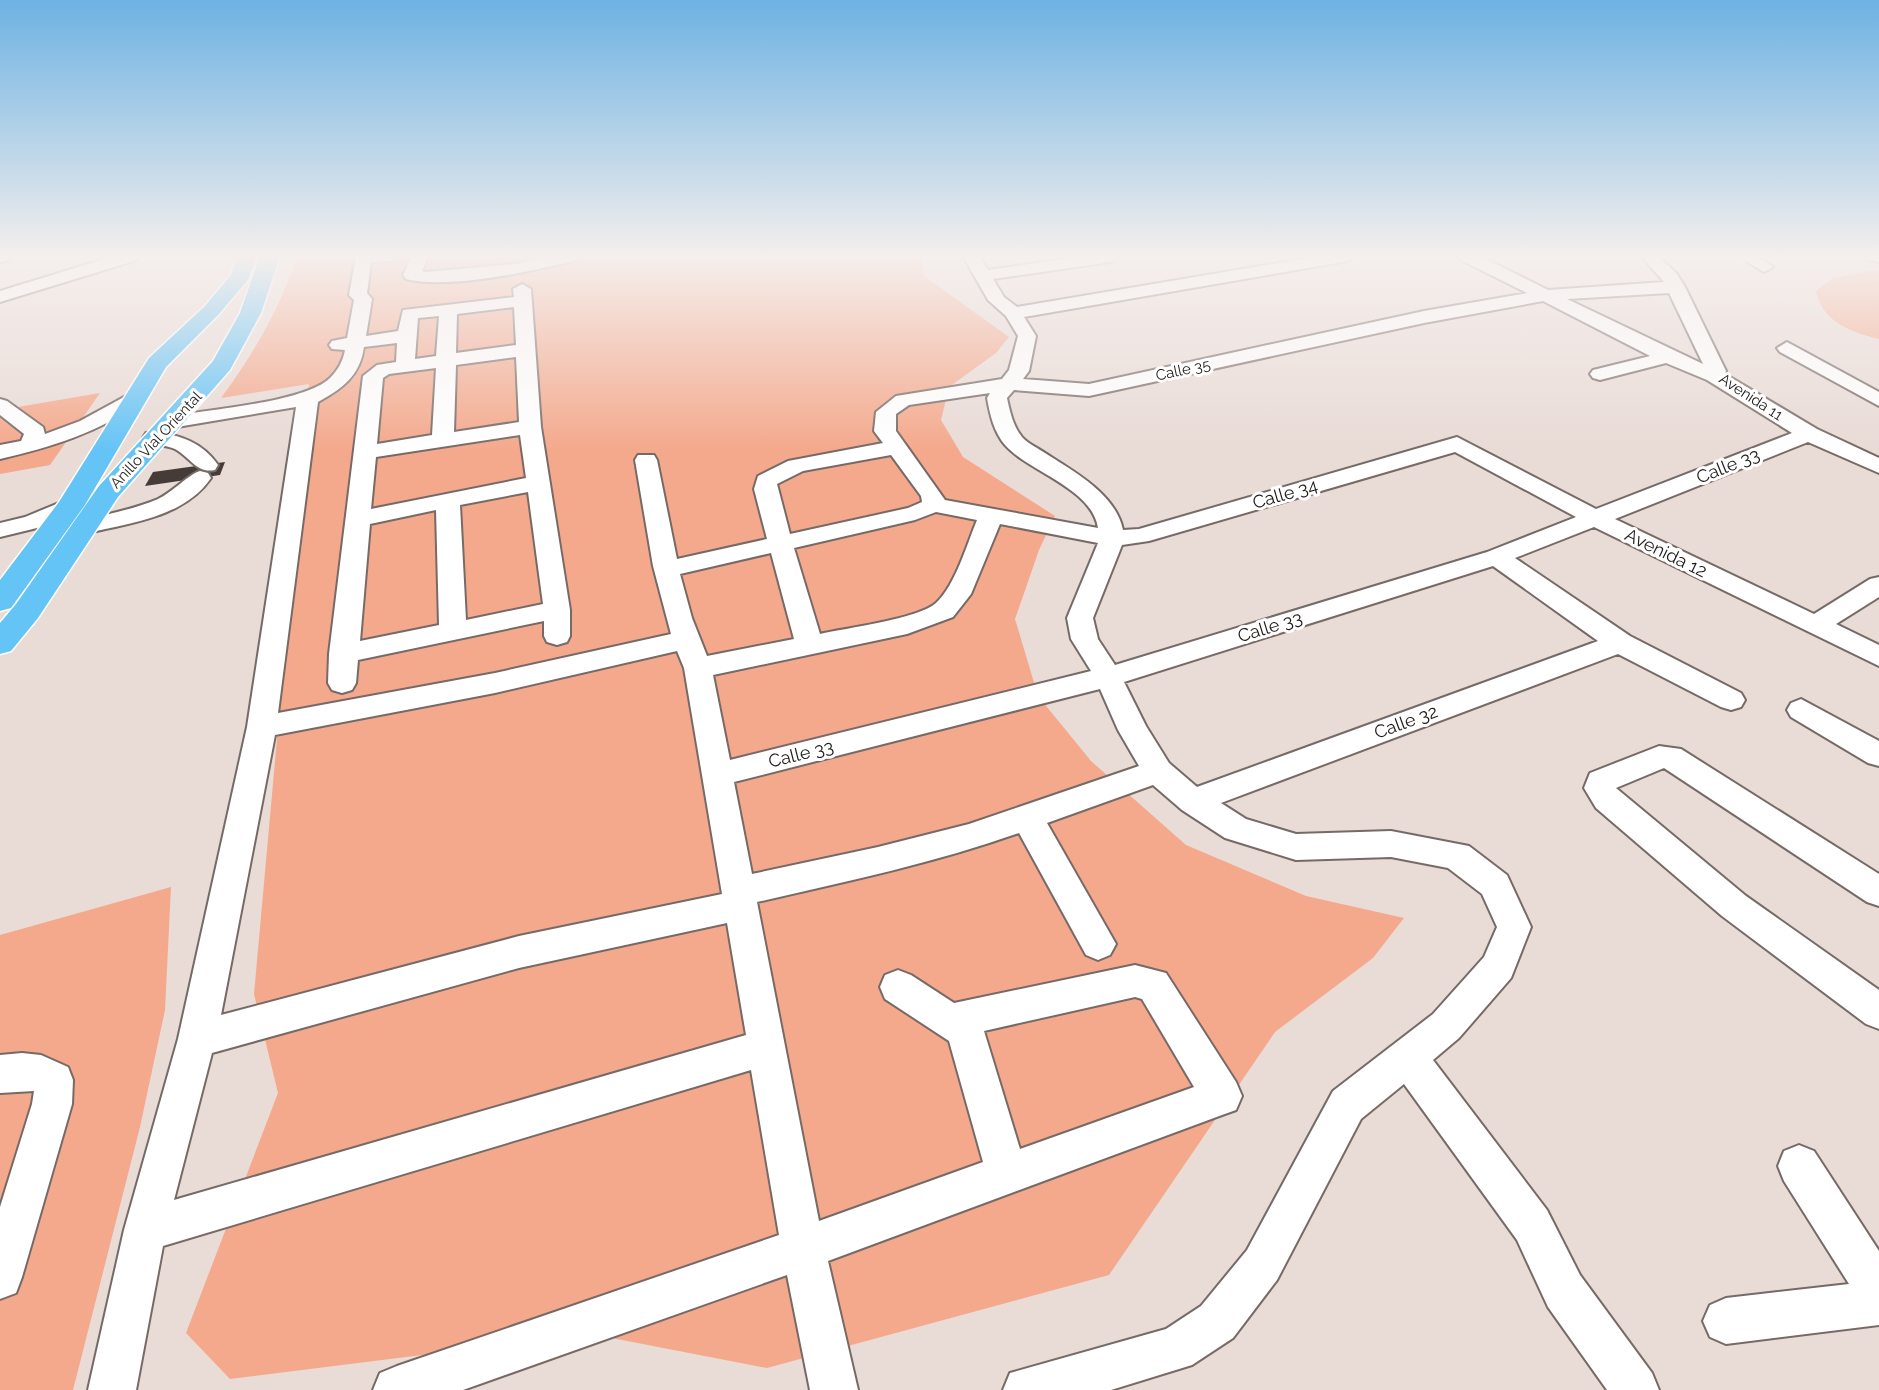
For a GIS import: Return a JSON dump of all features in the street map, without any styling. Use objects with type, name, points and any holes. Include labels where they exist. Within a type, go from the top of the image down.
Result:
[{"type":"highway","name":"Anillo Vial Oriental","points":[[0,643],[27,611],[78,516],[103,453],[157,363],[201,321]]},
{"type":"highway","name":"Anillo Vial Oriental","points":[[0,601],[40,549],[108,492],[163,430],[210,382],[235,347],[247,321]]},
{"type":"highway","points":[[139,392],[159,377],[183,372],[202,373],[209,377],[210,382]]},
{"type":"street","points":[[163,430],[298,398],[336,384],[352,363],[347,341],[349,321]]},
{"type":"street","points":[[405,366],[408,321]]},
{"type":"street","points":[[443,439],[448,321]]},
{"type":"street","points":[[343,654],[453,631],[557,623],[530,428],[523,321]]},
{"type":"street","points":[[1018,321],[1027,336],[1019,372],[997,398],[1001,420],[1014,442],[1070,479],[1092,498],[1109,521],[1112,538],[1080,618],[1085,639],[1108,677],[1133,730],[1158,771],[1192,801],[1236,829],[1296,847],[1391,844],[1457,856],[1495,885],[1514,927],[1498,967],[1446,1026],[1347,1105],[1262,1265],[1217,1322],[1176,1349],[1027,1390]]},
{"type":"street","name":"Calle 35","points":[[897,447],[885,431],[886,412],[903,400],[1009,384],[1089,390],[1416,321]]},
{"type":"street","points":[[1598,321],[1668,357],[1714,376]]},
{"type":"street","name":"Avenida 11","points":[[1692,321],[1716,371],[1714,376],[1809,434],[1874,459]]},
{"type":"street","points":[[347,341],[406,333]]},
{"type":"street","points":[[1787,348],[1879,400]]},
{"type":"street","points":[[342,683],[343,654],[373,376],[384,369],[525,350]]},
{"type":"street","points":[[1600,374],[1668,357]]},
{"type":"street","points":[[0,452],[60,436],[102,421],[139,392]]},
{"type":"street","points":[[112,1390],[145,1230],[197,1039],[262,727],[298,398]]},
{"type":"street","points":[[5,413],[35,432],[30,445]]},
{"type":"street","points":[[365,452],[530,428]]},
{"type":"street","points":[[0,531],[33,522],[169,503],[194,489],[203,471],[196,452],[163,430]]},
{"type":"street","name":"Calle 33","points":[[717,775],[1108,677],[1497,556],[1597,519],[1809,434]]},
{"type":"street","points":[[60,436],[86,442],[103,453]]},
{"type":"street","name":"Calle 34","points":[[933,505],[992,514],[1112,538],[1140,536],[1457,444]]},
{"type":"street","name":"Avenida 12","points":[[1457,444],[1597,519],[1879,656]]},
{"type":"street","points":[[667,569],[780,543],[915,513],[933,505],[933,496],[897,447],[849,457],[806,462],[788,467],[766,481],[765,489],[780,543],[809,644]]},
{"type":"street","points":[[646,460],[667,569],[692,654],[717,775],[803,1248],[834,1390]]},
{"type":"street","points":[[357,519],[448,503],[537,483]]},
{"type":"street","points":[[448,503],[453,631]]},
{"type":"street","points":[[262,727],[495,683],[692,654],[809,644],[907,625],[944,610],[958,594],[992,514]]},
{"type":"street","points":[[0,531],[28,539],[40,549]]},
{"type":"street","points":[[1497,556],[1620,643],[1731,700]]},
{"type":"street","points":[[1815,625],[1879,585]]},
{"type":"street","name":"Calle 32","points":[[1192,801],[1620,643]]},
{"type":"street","points":[[1801,710],[1879,755]]},
{"type":"street","points":[[1876,885],[1670,757],[1659,757],[1601,781],[1599,788],[1607,799],[1734,906],[1879,1012]]},
{"type":"street","points":[[197,1039],[519,952],[741,898],[970,837],[1158,771]]},
{"type":"street","points":[[1027,817],[1098,944]]},
{"type":"street","points":[[397,1390],[803,1248],[1222,1096],[1153,985],[1135,981],[950,1021]]},
{"type":"street","points":[[898,987],[965,1030],[1007,1174]]},
{"type":"street","points":[[145,1230],[767,1047]]},
{"type":"street","points":[[1407,1057],[1532,1225],[1564,1292],[1635,1390]]},
{"type":"street","points":[[0,1074],[17,1070],[39,1072],[54,1080],[52,1104],[0,1277]]},
{"type":"street","points":[[1799,1166],[1879,1291]]},
{"type":"street","points":[[1725,1321],[1879,1303]]},
{"type":"shaded area","points":[[270,321],[987,321],[1009,337],[996,353],[949,387],[941,420],[963,457],[1055,516],[1039,550],[1015,619],[1038,696],[1091,761],[1186,845],[1306,896],[1404,918],[1373,958],[1275,1032],[1109,1275],[767,1368],[591,1334],[230,1379],[186,1333],[278,1093],[254,994],[309,384],[221,398]]},
{"type":"shaded area","points":[[1835,321],[1879,321],[1879,339],[1858,333]]},
{"type":"shaded area","points":[[100,393],[50,465],[0,474],[0,410]]},
{"type":"shaded area","points":[[171,887],[165,1010],[140,1127],[73,1390],[0,1390],[0,935]]},
{"type":"building","points":[[225,462],[220,475],[145,486],[153,472]]}]
